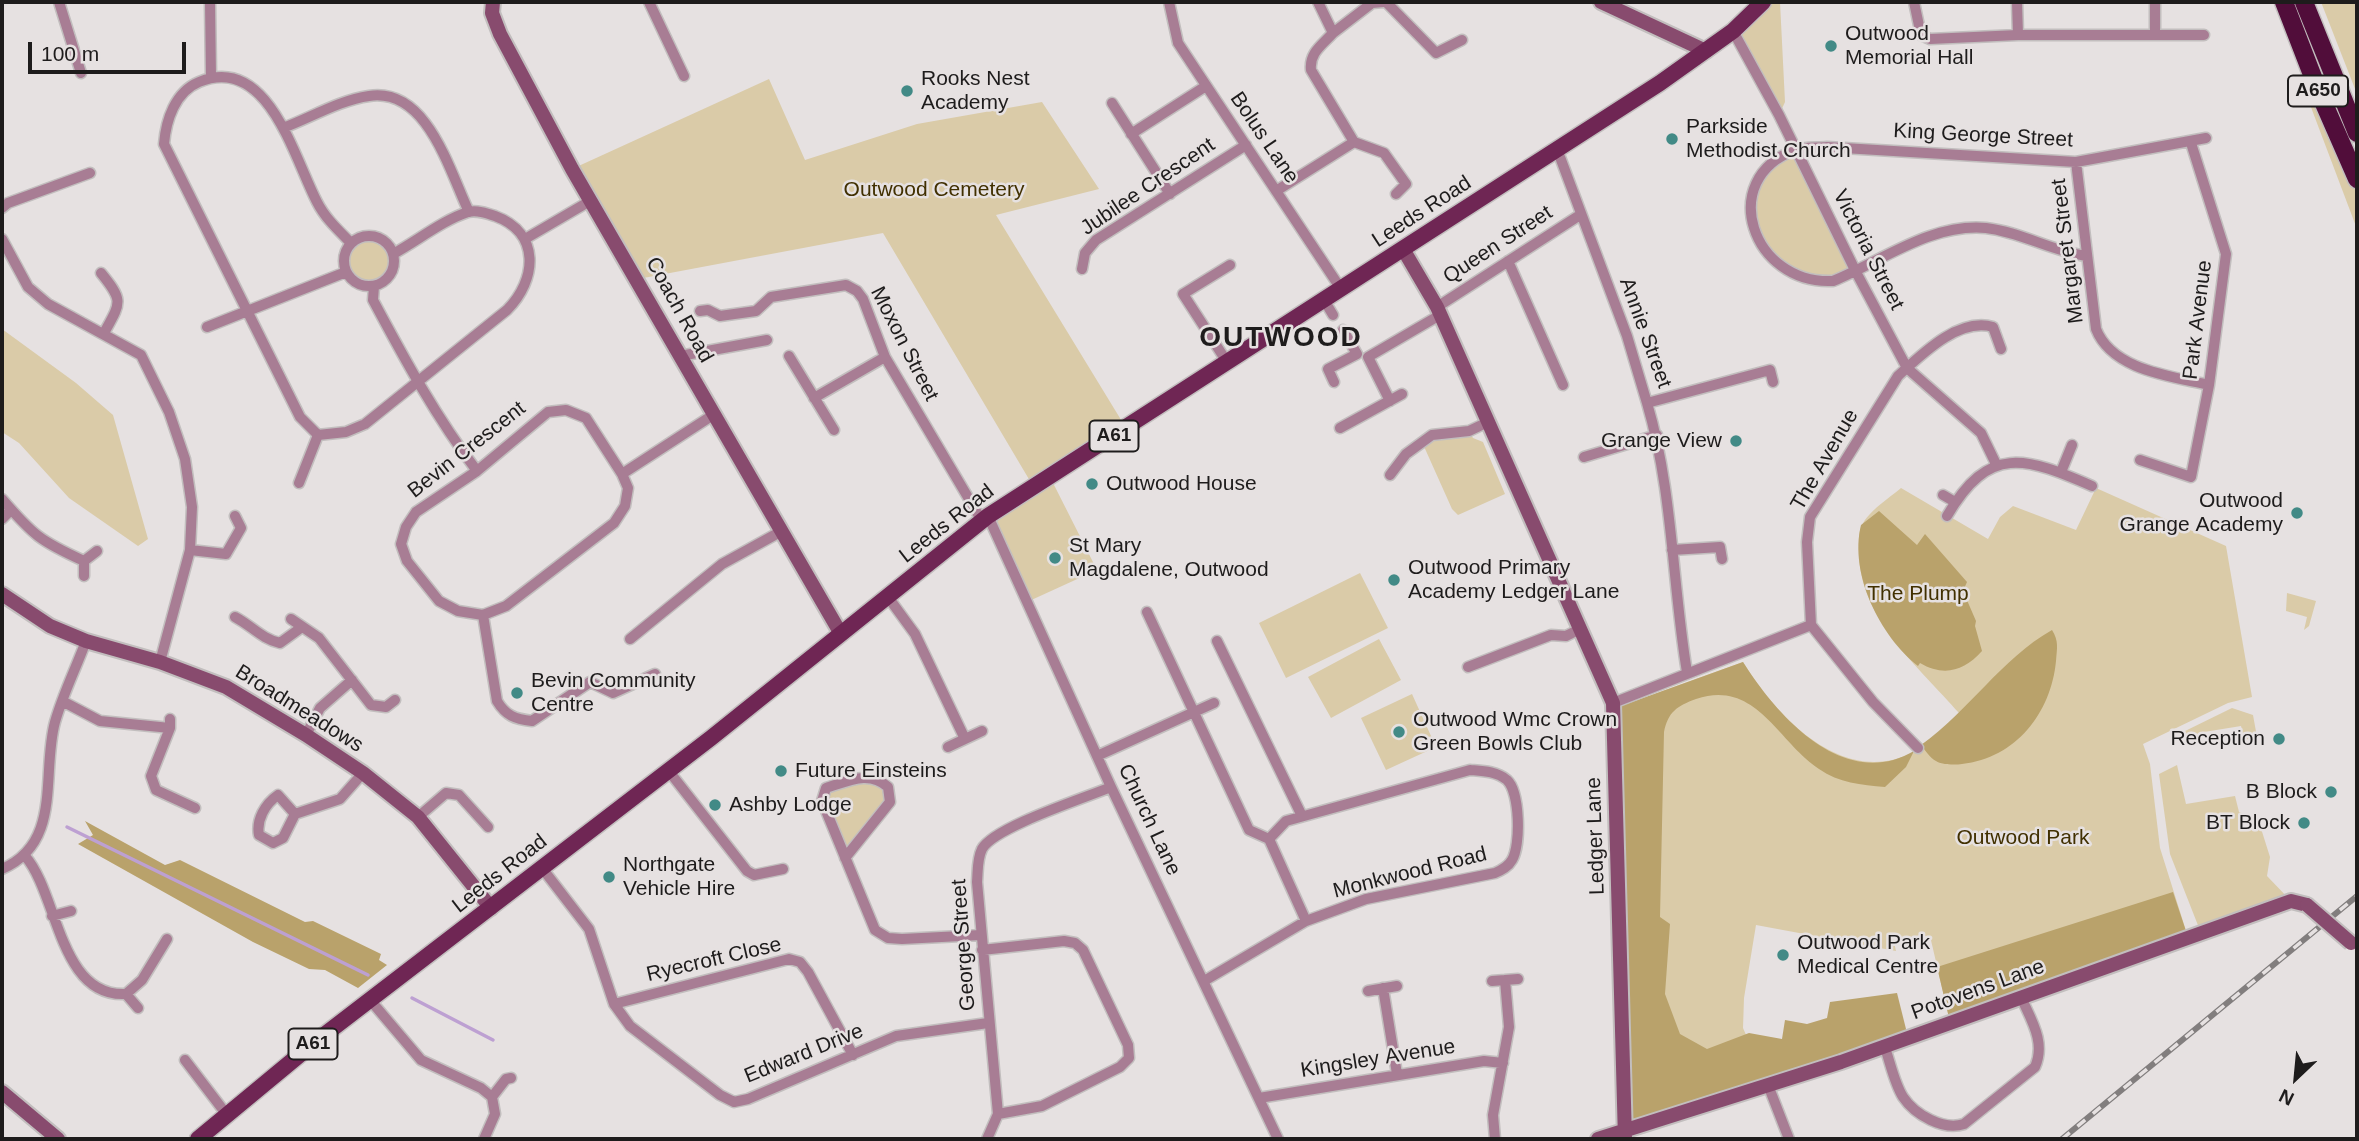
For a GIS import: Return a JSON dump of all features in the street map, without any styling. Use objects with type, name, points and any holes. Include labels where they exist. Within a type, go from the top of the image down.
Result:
[{"type":"highway","name":"A650","points":[[2284,2],[2318,90],[2357,179]]},
{"type":"highway","name":"A650","points":[[2304,2],[2357,133]]},
{"type":"main road","name":"Leeds Road","points":[[198,1139],[985,519],[1706,51],[1732,32],[1763,2]]},
{"type":"street","points":[[59,2],[81,73]]},
{"type":"street","points":[[210,2],[211,77]]},
{"type":"street","name":"Coach Road","points":[[493,2],[492,13],[500,34],[590,201],[841,634]]},
{"type":"street","points":[[649,2],[684,76]]},
{"type":"street","name":"Bolus Lane","points":[[1169,2],[1178,43],[1341,289]]},
{"type":"street","points":[[1318,2],[1333,33]]},
{"type":"street","points":[[1396,194],[1406,184],[1384,153],[1354,142],[1311,70],[1310,60],[1314,52],[1333,33],[1372,3],[1385,2],[1436,53],[1461,40]]},
{"type":"street","points":[[1601,2],[1706,51]]},
{"type":"street","points":[[1914,2],[1921,35],[1930,39],[2018,35],[2204,35]]},
{"type":"street","points":[[2017,2],[2018,35]]},
{"type":"street","points":[[2155,2],[2155,34]]},
{"type":"street","name":"Victoria Street","points":[[1732,32],[1797,149],[1856,272],[1907,368],[1981,433],[1996,464]]},
{"type":"street","points":[[318,435],[300,417],[164,144],[166,124],[176,103],[190,86],[211,77],[245,82],[258,91],[283,128],[318,204],[332,225],[351,243]]},
{"type":"street","points":[[1131,134],[1206,86]]},
{"type":"street","points":[[283,128],[367,96],[390,95],[409,104],[425,120],[470,212]]},
{"type":"street","points":[[1112,103],[1170,194]]},
{"type":"street","name":"King George Street","points":[[1797,149],[1827,147],[2076,162],[2191,143],[2206,138]]},
{"type":"street","points":[[1276,191],[1354,142]]},
{"type":"street","name":"Park Avenue","points":[[2140,460],[2191,477],[2209,385],[2226,254],[2191,143]]},
{"type":"street","name":"Jubilee Crescent","points":[[1082,269],[1086,253],[1096,240],[1246,145]]},
{"type":"street","name":"Annie Street","points":[[1557,149],[1628,336],[1647,403],[1770,370],[1773,382]]},
{"type":"street","points":[[1797,149],[1772,162],[1758,179],[1752,199],[1751,221],[1759,243],[1773,262],[1793,275],[1814,282],[1833,281],[1909,245],[1949,230],[1984,228],[2011,233],[2066,253],[2085,256]]},
{"type":"street","name":"Margaret Street","points":[[2076,162],[2085,256],[2096,329],[2103,347],[2122,360],[2209,385]]},
{"type":"street","points":[[2,208],[8,203],[90,173]]},
{"type":"street","points":[[525,239],[590,201]]},
{"type":"street","points":[[318,435],[345,432],[365,424],[418,384],[520,297],[527,283],[530,260],[525,239],[502,218],[484,212],[470,212],[393,254]]},
{"type":"street","name":"Queen Street","points":[[1390,401],[1368,357],[1580,215]]},
{"type":"street","points":[[366,236],[374,236],[388,245],[393,254],[390,276],[374,286],[358,284],[346,272],[344,257],[351,243],[366,236]]},
{"type":"street","points":[[2,239],[28,287],[48,304],[104,332],[141,355],[169,412],[185,458],[190,495],[190,550],[160,662]]},
{"type":"street","name":"Ledger Lane","points":[[1403,249],[1438,311],[1613,703],[1625,1135]]},
{"type":"street","points":[[1508,261],[1563,385]]},
{"type":"street","points":[[1227,362],[1183,294],[1230,265]]},
{"type":"street","points":[[207,327],[346,272]]},
{"type":"street","points":[[101,273],[118,296],[120,304],[104,332]]},
{"type":"street","name":"Moxon Street","points":[[700,311],[708,310],[720,316],[756,311],[771,297],[846,285],[858,290],[884,357],[985,519]]},
{"type":"street","points":[[374,286],[373,300],[418,384],[440,421],[477,471]]},
{"type":"street","points":[[1324,300],[1333,315]]},
{"type":"street","name":"The Avenue","points":[[1811,625],[1807,542],[1810,517],[1898,376],[1959,329],[1980,323],[1993,327],[2001,349]]},
{"type":"street","points":[[1334,382],[1328,369],[1357,354],[1343,330]]},
{"type":"street","points":[[680,356],[767,340]]},
{"type":"street","points":[[789,356],[834,430]]},
{"type":"street","points":[[814,398],[884,357]]},
{"type":"street","points":[[1340,428],[1402,394]]},
{"type":"street","points":[[1647,403],[1662,455],[1676,607],[1687,672]]},
{"type":"street","name":"Bevin Crescent","points":[[566,410],[586,418],[622,474],[628,488],[625,506],[614,523],[506,606],[482,615],[458,611],[439,601],[407,561],[401,544],[406,527],[416,512],[477,471],[548,412],[566,410]]},
{"type":"street","points":[[622,474],[713,415]]},
{"type":"street","points":[[1390,475],[1406,454],[1432,435],[1469,432],[1488,422]]},
{"type":"street","points":[[299,483],[318,435]]},
{"type":"street","points":[[1584,457],[1657,435]]},
{"type":"street","points":[[2061,472],[2071,445]]},
{"type":"street","points":[[1947,516],[1955,502],[1979,474],[1996,464],[2026,461],[2061,472],[2092,486]]},
{"type":"street","points":[[1943,495],[1955,502]]},
{"type":"street","points":[[2,499],[29,531],[48,545],[84,561]]},
{"type":"street","points":[[2,519],[11,510]]},
{"type":"street","points":[[190,550],[226,554],[242,528],[235,516]]},
{"type":"street","name":"Church Lane","points":[[985,519],[1278,1139]]},
{"type":"street","points":[[630,639],[722,564],[780,532]]},
{"type":"street","points":[[1672,550],[1720,547],[1722,559]]},
{"type":"street","points":[[84,561],[97,551]]},
{"type":"street","points":[[84,561],[84,576]]},
{"type":"street","name":"Broadmeadows","points":[[2,594],[50,626],[86,641],[160,662],[226,687],[306,735],[363,773],[418,817],[491,908]]},
{"type":"street","points":[[888,597],[915,634],[965,739]]},
{"type":"street","points":[[1147,612],[1249,830],[1269,839],[1307,921]]},
{"type":"street","points":[[482,615],[497,701],[504,712],[515,719],[532,721],[590,682],[613,693],[655,674]]},
{"type":"street","points":[[234,617],[252,625],[264,639],[280,643],[302,627]]},
{"type":"street","points":[[291,620],[319,638],[371,705],[386,708],[395,701]]},
{"type":"street","points":[[1613,703],[1811,625],[1873,702],[1917,748]]},
{"type":"street","points":[[1468,667],[1551,635],[1566,636],[1580,629]]},
{"type":"street","points":[[2,869],[25,856],[46,811],[54,724],[86,641]]},
{"type":"street","points":[[1217,641],[1302,816]]},
{"type":"street","points":[[306,735],[320,708],[352,680]]},
{"type":"street","points":[[62,701],[100,721],[170,724],[151,776],[156,790],[195,808]]},
{"type":"street","points":[[1097,756],[1195,714],[1214,703]]},
{"type":"street","points":[[948,747],[982,731]]},
{"type":"street","points":[[668,769],[747,871],[754,875],[783,869]]},
{"type":"street","name":"Monkwood Road","points":[[1204,981],[1307,921],[1366,899],[1495,873],[1507,867],[1514,858],[1517,817],[1515,793],[1507,780],[1492,772],[1470,770],[1286,821],[1269,839]]},
{"type":"street","points":[[295,814],[278,795],[269,801],[257,825],[259,835],[273,842],[284,838],[295,814],[340,799],[363,773]]},
{"type":"street","points":[[845,858],[890,802],[888,787],[878,777],[866,776],[826,788],[822,801],[845,858],[876,930],[888,938],[981,935]]},
{"type":"street","name":"George Street","points":[[998,1114],[977,882],[983,848],[996,835],[1013,826],[1111,787]]},
{"type":"street","points":[[418,817],[446,793],[459,795],[488,827]]},
{"type":"street","points":[[25,856],[36,868],[61,939],[91,983],[116,995],[127,994],[142,980],[167,939]]},
{"type":"street","name":"Edward Drive","points":[[542,868],[589,929],[614,1004],[630,1026],[720,1095],[734,1102],[896,1036],[988,1023]]},
{"type":"street","name":"Potovens Lane","points":[[1598,1139],[1625,1135],[2291,901],[2306,905],[2354,945]]},
{"type":"street","points":[[52,916],[71,911]]},
{"type":"street","points":[[982,950],[1075,943],[1083,950],[1128,1045],[1129,1058],[1120,1067],[1042,1107],[998,1114],[987,1139]]},
{"type":"street","name":"Ryecroft Close","points":[[614,1004],[789,959],[800,962],[808,972],[853,1055]]},
{"type":"street","points":[[1492,981],[1518,979]]},
{"type":"street","points":[[1495,1139],[1493,1115],[1509,1027],[1505,980]]},
{"type":"street","points":[[1368,991],[1397,986]]},
{"type":"street","points":[[1383,988],[1397,1074]]},
{"type":"street","points":[[127,994],[138,1008]]},
{"type":"street","points":[[1884,1045],[1902,1096],[1941,1125],[1953,1128],[1964,1124],[2035,1067],[2040,1056],[2040,1042],[2021,997]]},
{"type":"street","points":[[371,1001],[421,1060],[492,1097]]},
{"type":"street","points":[[185,1060],[227,1115]]},
{"type":"street","name":"Kingsley Avenue","points":[[1259,1098],[1485,1061],[1503,1063]]},
{"type":"street","points":[[484,1139],[495,1114],[492,1097],[506,1079],[511,1079]]},
{"type":"street","points":[[1768,1085],[1788,1139]]},
{"type":"street","points":[[2,1091],[58,1139]]},
{"type":"green space","points":[[1763,2],[1780,2],[1785,102],[1779,115],[1733,31]]},
{"type":"green space","points":[[2321,2],[2357,2],[2357,94]]},
{"type":"green space","name":"Outwood Cemetery","points":[[769,79],[805,160],[917,124],[1042,102],[1099,189],[996,215],[1126,428],[1050,477],[1097,570],[1027,602],[988,516],[1033,486],[883,233],[638,279],[572,169]]},
{"type":"green space","points":[[2318,90],[2357,179],[2357,229],[2306,94]]},
{"type":"green space","points":[[1797,149],[1856,272],[1833,281],[1792,275],[1759,243],[1752,199],[1758,179]]},
{"type":"green space","points":[[369,236],[387,243],[394,261],[387,279],[369,286],[351,279],[344,261],[351,243]]},
{"type":"green space","points":[[2,329],[76,383],[113,415],[148,539],[138,546],[69,498],[19,443],[2,432]]},
{"type":"green space","points":[[1469,431],[1473,438],[1483,442],[1505,494],[1458,515],[1452,509],[1422,442]]},
{"type":"green space","name":"Outwood Park","points":[[1901,488],[1988,539],[2000,517],[2013,506],[2076,530],[2096,488],[2226,546],[2252,697],[2228,703],[2143,744],[2150,764],[2160,848],[2188,937],[1950,1022],[1930,936],[1893,938],[1896,951],[1756,925],[1744,998],[1743,1028],[1768,1085],[1659,1120],[1621,706],[1743,662],[1764,692],[1788,719],[1813,740],[1841,755],[1870,762],[1899,758],[1929,742],[1959,713],[1910,659],[1880,620],[1869,599],[1859,552],[1860,531],[1865,520]]},
{"type":"green space","name":"The Plump","points":[[1879,511],[1917,545],[1925,534],[1967,582],[1963,591],[1976,621],[1982,651],[1961,667],[1945,671],[1920,663],[1918,666],[1891,638],[1880,621],[1864,583],[1858,544],[1861,525]]},
{"type":"green space","points":[[1360,573],[1388,628],[1286,678],[1259,623]]},
{"type":"green space","points":[[2287,593],[2316,601],[2309,626],[2304,630],[2307,617],[2286,611]]},
{"type":"green space","points":[[2052,630],[2057,645],[2053,680],[2047,698],[2027,730],[1999,753],[1981,760],[1952,765],[1932,758],[1921,745],[1955,717],[2017,655]]},
{"type":"green space","points":[[1379,639],[1401,680],[1331,718],[1308,677]]},
{"type":"green space","points":[[1743,662],[1774,704],[1794,725],[1815,742],[1838,755],[1863,762],[1888,761],[1914,751],[1906,767],[1885,787],[1859,784],[1834,777],[1819,769],[1764,716],[1735,698],[1717,695],[1696,699],[1679,707],[1671,715],[1664,732],[1660,917],[1670,924],[1665,994],[1680,1034],[1707,1049],[1749,1033],[1782,1039],[1785,1020],[1807,1024],[1827,1018],[1830,1002],[1897,993],[1908,1037],[1625,1132],[1612,716],[1621,706]]},
{"type":"green space","name":"Outwood Wmc Crown Green Bowls Club","points":[[1412,694],[1436,747],[1386,770],[1361,718]]},
{"type":"green space","points":[[2232,708],[2253,715],[2257,737],[2244,740],[2241,726],[2198,733],[2199,741],[2181,744],[2181,733]]},
{"type":"green space","points":[[2177,765],[2186,804],[2235,796],[2239,812],[2258,819],[2270,857],[2267,876],[2291,901],[2201,933],[2170,854],[2159,774]]},
{"type":"green space","points":[[878,777],[890,802],[845,858],[822,801],[826,788]]},
{"type":"green space","points":[[85,821],[165,865],[180,860],[305,922],[313,921],[381,954],[379,960],[387,965],[358,988],[325,970],[309,969],[253,942],[78,844],[93,835]]},
{"type":"green space","points":[[2173,892],[2188,937],[1950,1022],[1937,967]]},
{"type":"waterway","points":[[67,827],[368,975]]},
{"type":"waterway","points":[[412,998],[493,1040]]},
{"type":"railway","points":[[2062,1139],[2357,896]]},
{"type":"place","name":"Outwood Memorial Hall","points":[[1831,46]]},
{"type":"place","name":"Rooks Nest Academy","points":[[907,91]]},
{"type":"place","name":"Parkside Methodist Church","points":[[1672,139]]},
{"type":"place","name":"Grange View","points":[[1736,441]]},
{"type":"place","name":"Outwood House","points":[[1092,484]]},
{"type":"place","name":"Outwood Grange Academy","points":[[2297,513]]},
{"type":"place","name":"St Mary Magdalene, Outwood","points":[[1055,558]]},
{"type":"place","name":"Outwood Primary Academy Ledger Lane","points":[[1394,580]]},
{"type":"place","name":"Bevin Community Centre","points":[[517,693]]},
{"type":"place","name":"Outwood Wmc Crown Green Bowls Club","points":[[1399,732]]},
{"type":"place","name":"Reception","points":[[2279,739]]},
{"type":"place","name":"Future Einsteins","points":[[781,771]]},
{"type":"place","name":"B Block","points":[[2331,792]]},
{"type":"place","name":"Ashby Lodge","points":[[715,805]]},
{"type":"place","name":"BT Block","points":[[2304,823]]},
{"type":"place","name":"Northgate Vehicle Hire","points":[[609,877]]},
{"type":"place","name":"Outwood Park Medical Centre","points":[[1783,955]]},
{"type":"district","name":"OUTWOOD","points":[[1281,338]]}]
